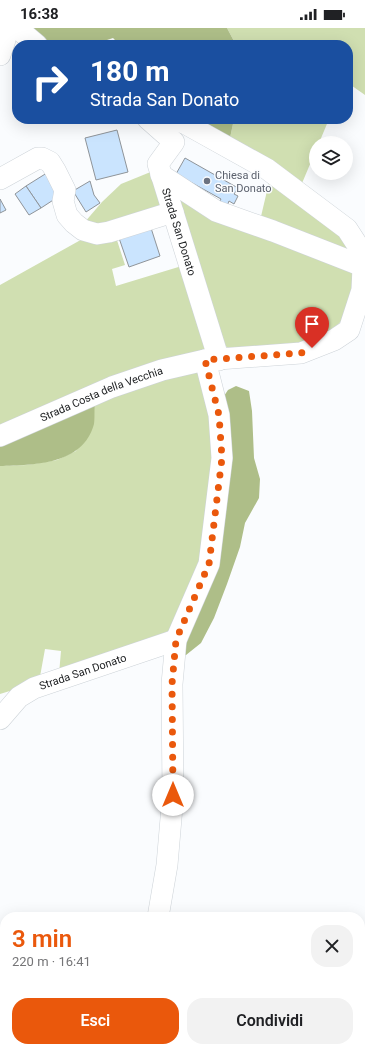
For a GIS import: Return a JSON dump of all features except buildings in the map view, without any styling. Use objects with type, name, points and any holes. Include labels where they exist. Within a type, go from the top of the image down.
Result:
[{"type":"street","points":[[17,28],[31,40]]},
{"type":"street","points":[[0,33],[5,40],[0,55]]},
{"type":"street","name":"Strada San Donato","points":[[154,124],[174,142],[158,164],[173,212],[212,360],[219,415],[222,458],[209,564],[176,640],[172,684],[173,795],[167,865],[159,912]]},
{"type":"street","points":[[186,124],[267,169],[347,229],[358,246],[364,267],[362,290],[349,330],[334,340],[301,353],[212,360]]},
{"type":"street","points":[[0,179],[38,158],[42,158],[50,162],[65,190],[63,201],[67,216],[83,230],[97,234],[109,232],[173,212]]},
{"type":"street","points":[[161,175],[216,211],[273,231],[364,267]]},
{"type":"street","name":"Strada Costa della Vecchia","points":[[0,436],[112,387],[162,370],[212,360]]},
{"type":"street","name":"Strada San Donato","points":[[0,719],[19,696],[34,688],[176,640]]},
{"type":"green space","points":[[33,28],[227,28],[233,40],[115,40],[113,38],[107,40],[45,40],[37,34]]},
{"type":"green space","points":[[227,28],[365,28],[365,95],[353,87],[353,40],[233,40]]},
{"type":"green space","points":[[208,124],[233,124],[230,138]]},
{"type":"green space","points":[[233,124],[327,124],[322,136],[309,136],[309,167],[300,188],[230,138]]},
{"type":"green space","points":[[153,171],[166,207],[102,231],[84,223],[102,202],[121,184]]},
{"type":"green space","points":[[270,178],[344,240],[354,257],[259,225]]},
{"type":"green space","points":[[175,195],[356,268],[345,317],[333,330],[318,338],[294,344],[229,349],[222,343]]},
{"type":"green space","points":[[115,234],[125,265],[112,269],[116,286],[185,265],[207,350],[0,428],[0,285],[86,237]]},
{"type":"green space","points":[[195,369],[206,384],[217,413],[206,555],[176,627],[151,640],[59,674],[61,651],[45,649],[39,682],[0,694],[0,466],[27,465],[57,460],[76,451],[95,403]]},
{"type":"green space","points":[[236,386],[249,391],[252,411],[254,458],[260,479],[259,498],[245,523],[240,547],[214,618],[201,643],[186,655],[180,653],[210,574],[222,399],[228,390]]},
{"type":"green space","points":[[95,403],[94,424],[88,438],[79,448],[56,460],[27,465],[0,466],[0,442]]},
{"type":"place","name":"Chiesa di San Donato","points":[[207,181]]},
{"type":"route","points":[[173,795],[172,684],[176,640],[209,564],[222,458],[219,415],[205,360],[301,353],[312,348]]}]
